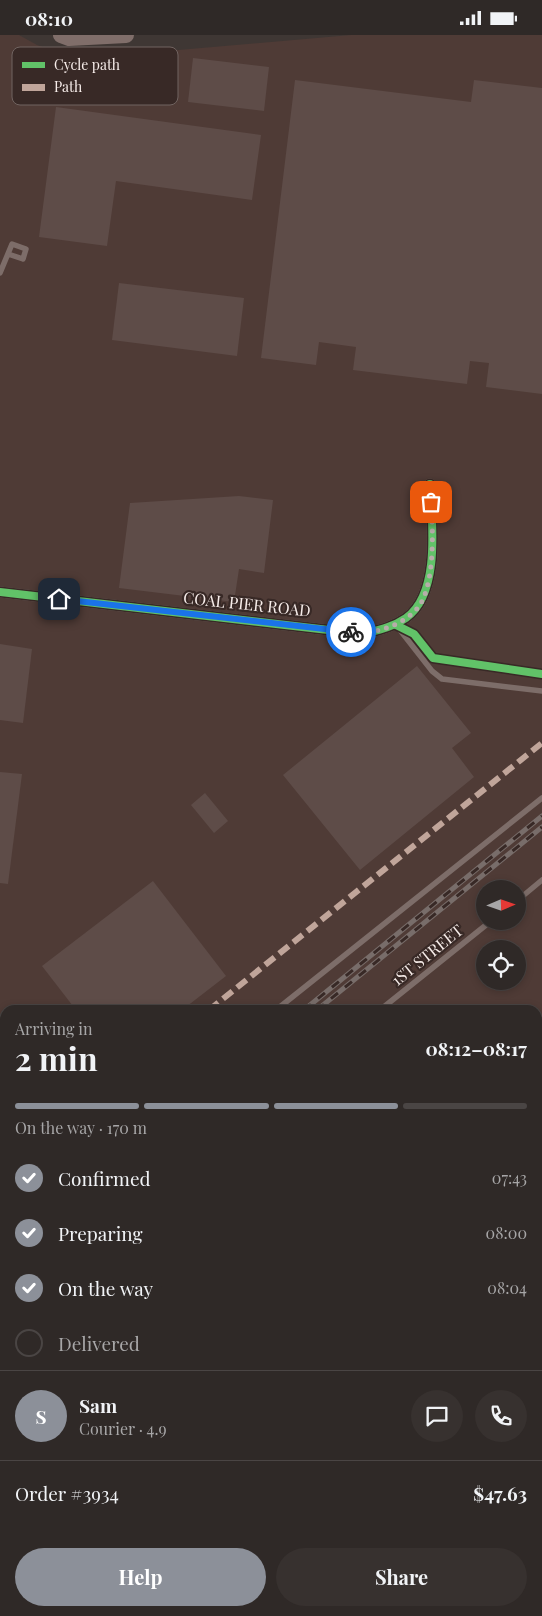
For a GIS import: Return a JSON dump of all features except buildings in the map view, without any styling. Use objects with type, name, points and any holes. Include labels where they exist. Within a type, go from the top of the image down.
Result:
[{"type":"main road","points":[[61,35],[69,39],[126,35]]},
{"type":"street","name":"COAL PIER ROAD","points":[[0,592],[364,634],[396,625],[419,605],[427,589],[433,538],[430,484]]},
{"type":"lane","points":[[0,273],[8,254]]},
{"type":"lane","points":[[396,625],[432,671],[442,679],[542,691]]},
{"type":"lane","points":[[282,1005],[542,798]]},
{"type":"lane","points":[[526,893],[542,880]]},
{"type":"lane","name":"1ST STREET","points":[[386,1005],[480,930]]},
{"type":"shaded area","points":[[0,35],[19,35],[42,47],[12,47],[12,105],[178,105],[178,50],[351,35],[542,35],[542,1005],[0,1005]]},
{"type":"railway","points":[[310,1005],[542,816]]},
{"type":"railway","points":[[323,1005],[542,827]]},
{"type":"marked path","points":[[215,1005],[542,743]]},
{"type":"cycle path","points":[[0,592],[363,634],[369,633],[391,626],[406,618],[417,607],[425,592],[430,575],[433,537],[430,484]]},
{"type":"cycle path","points":[[396,625],[414,634],[433,658],[542,674]]},
{"type":"way so far","points":[[351,632],[364,634],[396,625],[419,605],[427,589],[433,538],[431,502]]},
{"type":"route","points":[[59,599],[351,632]]}]
